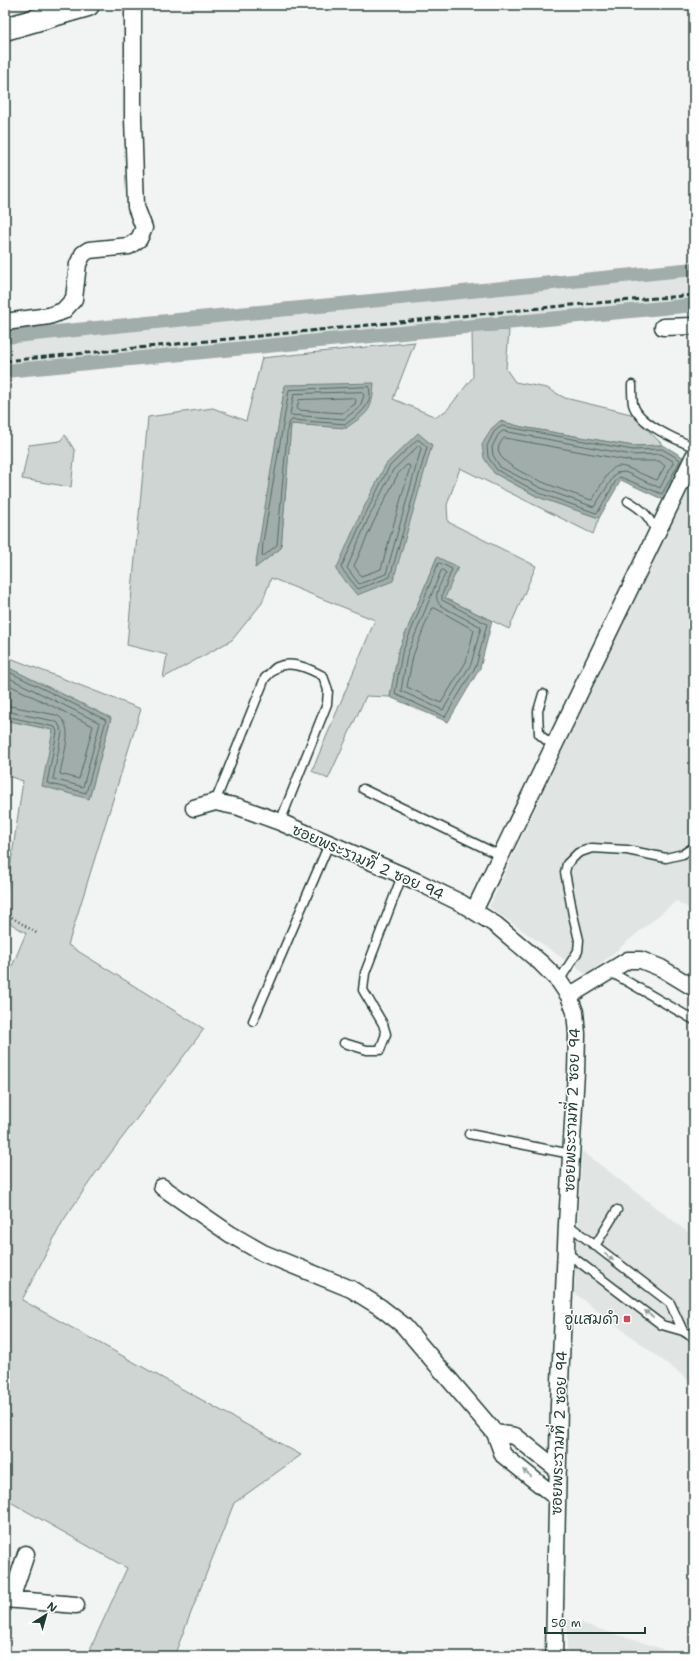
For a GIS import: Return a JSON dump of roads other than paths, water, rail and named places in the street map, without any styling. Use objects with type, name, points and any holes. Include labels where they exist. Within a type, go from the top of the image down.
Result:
[{"type":"main road","points":[[5,29],[88,5]]},
{"type":"street","points":[[5,322],[49,316],[63,311],[74,299],[78,264],[83,254],[89,250],[129,246],[139,239],[144,228],[136,208],[133,118],[133,5]]},
{"type":"street","points":[[663,327],[694,326]]},
{"type":"street","points":[[474,911],[694,456]]},
{"type":"street","name":"ซอยพระรามที่ 2 ซอย 94","points":[[194,808],[214,802],[239,807],[280,822],[402,876],[474,911],[496,925],[541,963],[559,981],[569,996],[575,1012],[576,1072],[567,1224],[559,1405],[554,1656]]},
{"type":"street","points":[[569,996],[628,960],[642,960],[661,968],[694,988]]},
{"type":"street","points":[[162,1187],[230,1234],[263,1253],[351,1289],[380,1307],[403,1325],[495,1433],[503,1455],[557,1498]]},
{"type":"street","points":[[495,1433],[515,1436],[558,1470]]},
{"type":"street","points":[[26,1554],[8,1599],[76,1605]]},
{"type":"lane","points":[[632,385],[634,405],[645,420],[660,431],[694,447]]},
{"type":"lane","points":[[628,501],[642,510],[650,520],[656,532]]},
{"type":"lane","points":[[214,802],[265,678],[276,667],[292,664],[310,669],[323,676],[328,690],[327,704],[280,822]]},
{"type":"lane","points":[[543,694],[538,711],[539,734],[553,746]]},
{"type":"lane","points":[[363,789],[501,856]]},
{"type":"lane","points":[[254,1021],[329,844]]},
{"type":"lane","points":[[559,981],[578,951],[579,940],[565,872],[567,864],[578,853],[592,848],[627,850],[666,858],[683,854],[694,847]]},
{"type":"lane","points":[[344,1043],[367,1050],[380,1050],[383,1043],[386,1034],[383,1024],[363,990],[365,974],[402,876]]},
{"type":"lane","points":[[610,971],[694,1020]]},
{"type":"lane","points":[[469,1134],[571,1154]]},
{"type":"lane","points":[[595,1246],[617,1210]]},
{"type":"lane","points":[[567,1224],[670,1303],[684,1330],[694,1338]]},
{"type":"lane","points":[[566,1252],[662,1325],[684,1330]]},
{"type":"water","points":[[374,383],[372,400],[368,410],[346,428],[291,424],[281,548],[255,568],[285,385]]},
{"type":"water","points":[[500,421],[522,427],[633,446],[663,445],[686,459],[664,500],[621,480],[599,518],[538,497],[494,473],[484,458],[482,445],[491,429]]},
{"type":"water","points":[[418,433],[432,445],[393,581],[357,595],[336,570],[360,515],[386,464]]},
{"type":"water","points":[[437,557],[458,567],[445,598],[492,621],[480,668],[448,722],[390,697],[398,652]]},
{"type":"water","points":[[5,666],[111,718],[89,799],[42,786],[53,730],[5,720]]},
{"type":"waterway","points":[[5,337],[694,269]]},
{"type":"waterway","points":[[5,371],[694,305]]},
{"type":"railway","points":[[5,361],[572,305],[694,295]]},
{"type":"place","name":"อู่แสมดำ","points":[[627,1319]]}]
